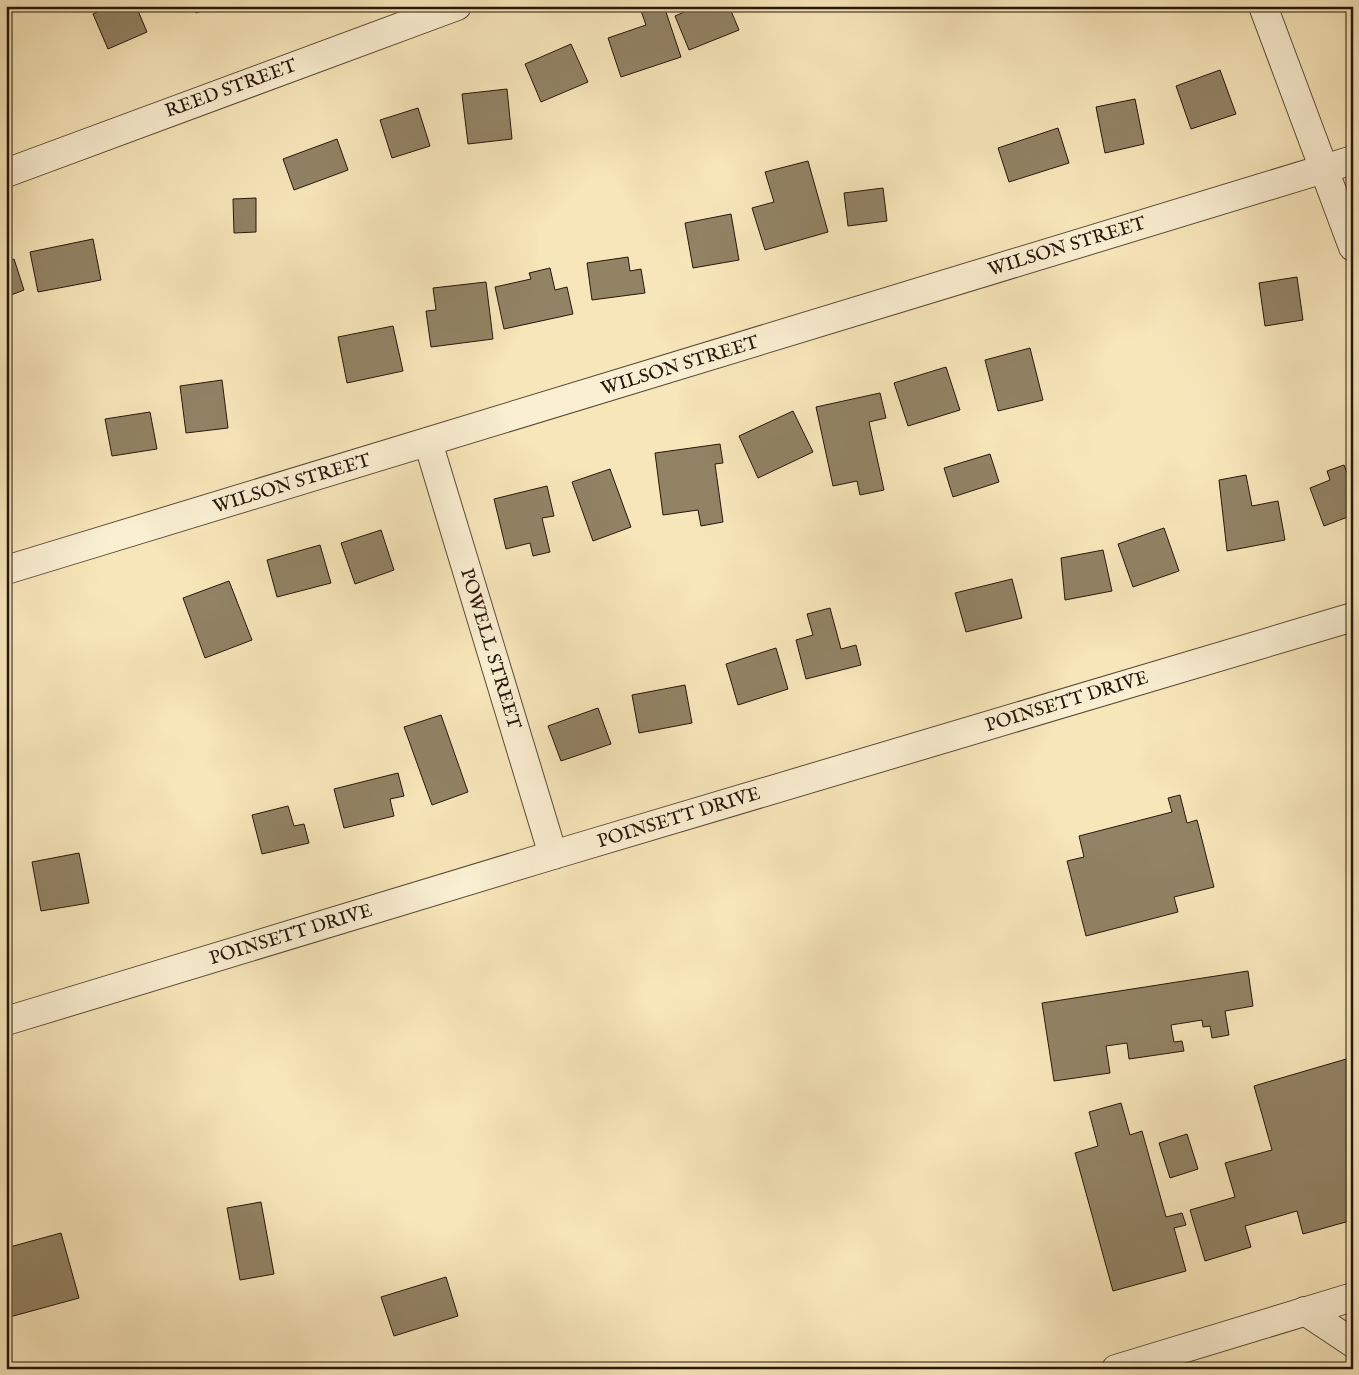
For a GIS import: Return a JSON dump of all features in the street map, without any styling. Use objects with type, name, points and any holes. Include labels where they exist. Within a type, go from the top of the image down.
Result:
[{"type":"street","name":"REED STREET","points":[[6,173],[457,6]]},
{"type":"street","points":[[1264,6],[1353,247]]},
{"type":"street","name":"WILSON STREET","points":[[6,570],[1353,160]]},
{"type":"street","name":"POWELL STREET","points":[[428,442],[552,855]]},
{"type":"street","name":"POINSETT DRIVE","points":[[6,1021],[552,855],[1353,617]]},
{"type":"street","points":[[1116,1369],[1353,1297]]},
{"type":"street","points":[[1305,1311],[1353,1344]]},
{"type":"building","points":[[111,6],[136,6],[147,32],[108,49],[93,14]]},
{"type":"building","points":[[194,6],[217,6],[196,13]]},
{"type":"building","points":[[664,6],[681,57],[621,77],[608,38],[646,25],[641,11]]},
{"type":"building","points":[[698,6],[729,6],[739,30],[689,50],[675,16]]},
{"type":"building","points":[[571,44],[588,82],[541,102],[525,64]]},
{"type":"building","points":[[1220,70],[1236,114],[1191,129],[1176,86]]},
{"type":"building","points":[[507,89],[512,139],[468,144],[462,94]]},
{"type":"building","points":[[1135,99],[1144,144],[1105,153],[1096,107]]},
{"type":"building","points":[[418,108],[430,146],[392,158],[380,120]]},
{"type":"building","points":[[1058,128],[1069,163],[1009,182],[998,148]]},
{"type":"building","points":[[337,139],[348,170],[294,190],[283,159]]},
{"type":"building","points":[[808,161],[828,232],[765,250],[752,208],[774,202],[765,172]]},
{"type":"building","points":[[883,188],[887,221],[848,226],[844,193]]},
{"type":"building","points":[[256,198],[256,232],[234,233],[233,199]]},
{"type":"building","points":[[731,214],[739,260],[693,268],[685,223]]},
{"type":"building","points":[[93,239],[101,280],[38,292],[30,252]]},
{"type":"building","points":[[628,257],[630,271],[641,269],[645,293],[592,300],[587,263]]},
{"type":"building","points":[[14,259],[24,290],[6,297],[6,262]]},
{"type":"building","points":[[550,268],[555,290],[567,287],[573,314],[504,329],[495,287],[531,279],[529,273]]},
{"type":"building","points":[[1297,277],[1303,320],[1265,326],[1259,283]]},
{"type":"building","points":[[486,282],[493,339],[431,347],[426,311],[436,310],[433,288]]},
{"type":"building","points":[[393,326],[403,371],[347,383],[338,337]]},
{"type":"building","points":[[1030,348],[1043,400],[998,411],[985,360]]},
{"type":"building","points":[[946,367],[960,410],[908,426],[894,383]]},
{"type":"building","points":[[222,380],[228,428],[186,433],[180,386]]},
{"type":"building","points":[[880,393],[886,418],[869,422],[884,490],[860,495],[857,481],[833,486],[816,407]]},
{"type":"building","points":[[793,411],[813,452],[758,478],[739,436]]},
{"type":"building","points":[[150,412],[157,449],[112,456],[105,419]]},
{"type":"building","points":[[720,444],[723,463],[715,464],[723,522],[701,526],[698,510],[663,515],[655,453]]},
{"type":"building","points":[[990,454],[999,482],[953,497],[944,468]]},
{"type":"building","points":[[1344,465],[1353,488],[1353,515],[1324,526],[1310,488],[1330,480],[1327,471]]},
{"type":"building","points":[[610,469],[631,527],[593,541],[572,482]]},
{"type":"building","points":[[1246,475],[1252,506],[1278,501],[1285,540],[1227,551],[1219,480]]},
{"type":"building","points":[[547,486],[554,516],[542,518],[550,552],[533,556],[530,543],[506,549],[494,499]]},
{"type":"building","points":[[1164,528],[1179,571],[1133,587],[1118,544]]},
{"type":"building","points":[[381,530],[394,570],[355,584],[341,543]]},
{"type":"building","points":[[320,545],[331,583],[277,597],[267,560]]},
{"type":"building","points":[[1103,550],[1112,591],[1065,600],[1061,558]]},
{"type":"building","points":[[1012,579],[1022,618],[966,632],[955,593]]},
{"type":"building","points":[[229,581],[252,640],[205,658],[183,598]]},
{"type":"building","points":[[830,608],[841,649],[856,645],[861,665],[806,679],[796,640],[813,635],[807,614]]},
{"type":"building","points":[[776,648],[788,689],[738,705],[726,664]]},
{"type":"building","points":[[685,685],[692,723],[639,733],[632,695]]},
{"type":"building","points":[[598,708],[611,744],[561,761],[548,726]]},
{"type":"building","points":[[441,715],[468,792],[432,805],[404,727]]},
{"type":"building","points":[[398,773],[404,796],[390,799],[394,816],[344,828],[334,789]]},
{"type":"building","points":[[1180,795],[1187,823],[1197,820],[1214,887],[1174,897],[1178,912],[1086,936],[1067,861],[1084,857],[1079,836],[1172,812],[1168,798]]},
{"type":"building","points":[[288,806],[294,826],[304,824],[309,843],[262,854],[252,815]]},
{"type":"building","points":[[79,853],[89,903],[41,911],[32,862]]},
{"type":"building","points":[[1248,971],[1253,1006],[1225,1011],[1229,1035],[1212,1038],[1210,1026],[1203,1027],[1202,1020],[1171,1025],[1174,1042],[1182,1041],[1184,1051],[1129,1059],[1127,1043],[1106,1046],[1110,1073],[1054,1081],[1042,1003]]},
{"type":"building","points":[[1353,1057],[1353,1220],[1303,1234],[1297,1211],[1245,1226],[1251,1247],[1205,1261],[1190,1210],[1235,1197],[1225,1163],[1272,1150],[1254,1086]]},
{"type":"building","points":[[1121,1103],[1130,1135],[1142,1131],[1166,1217],[1182,1213],[1186,1225],[1174,1228],[1186,1271],[1113,1291],[1075,1153],[1098,1146],[1089,1112]]},
{"type":"building","points":[[1187,1134],[1198,1169],[1170,1178],[1159,1143]]},
{"type":"building","points":[[261,1202],[274,1274],[240,1280],[227,1208]]},
{"type":"building","points":[[61,1233],[79,1298],[6,1318],[6,1248]]},
{"type":"building","points":[[446,1277],[458,1316],[394,1336],[381,1297]]}]
